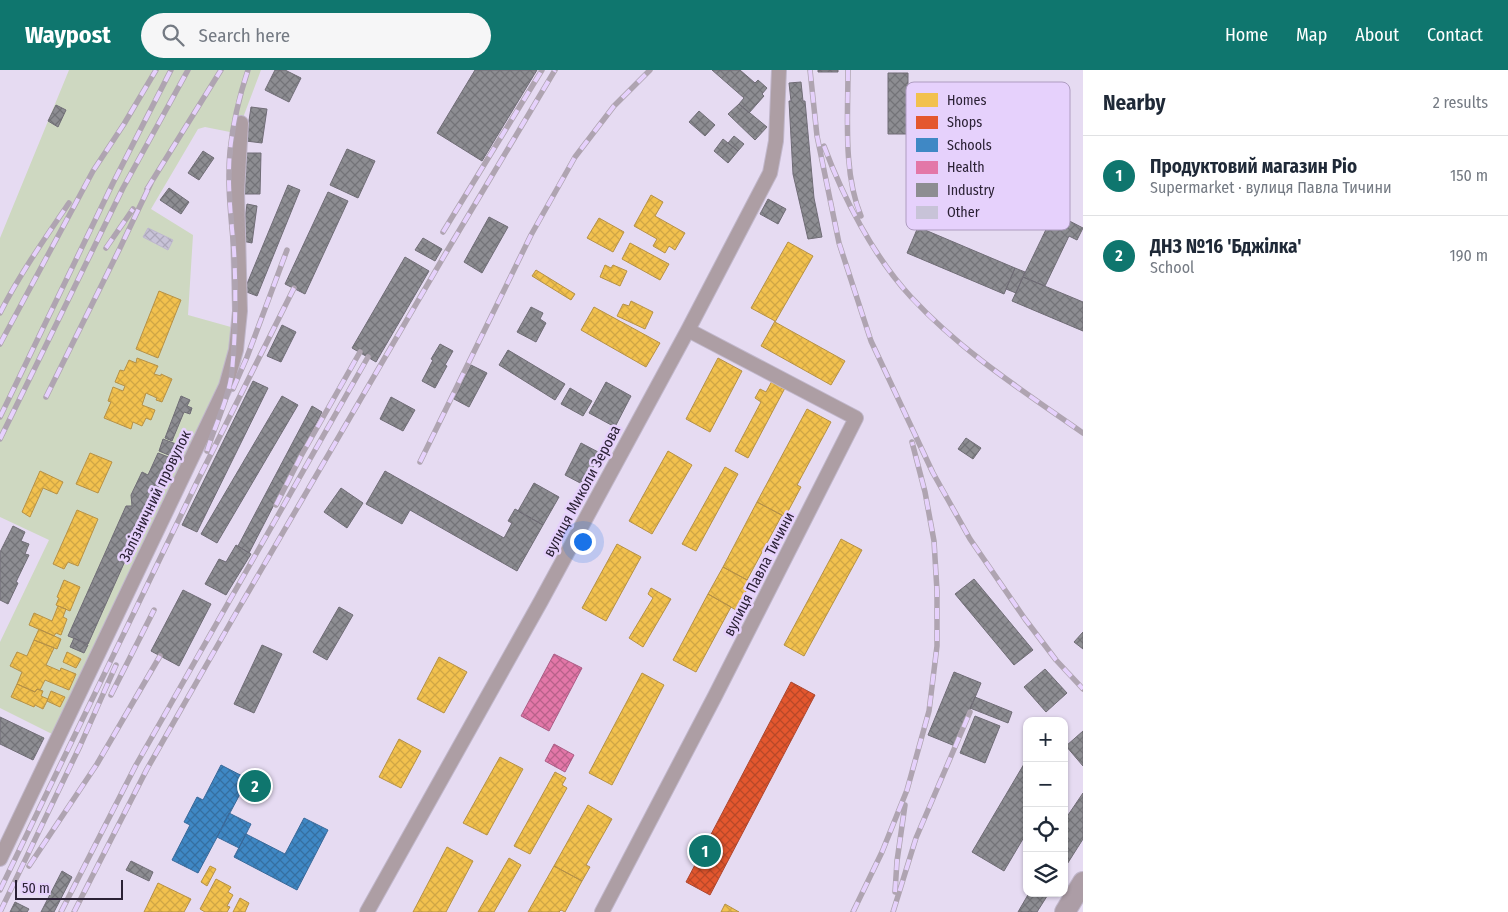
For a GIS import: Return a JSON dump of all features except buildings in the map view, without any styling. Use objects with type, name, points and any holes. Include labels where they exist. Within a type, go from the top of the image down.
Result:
[{"type":"main road","points":[[1064,912],[1083,882]]},
{"type":"street","name":"вулиця Миколи Зерова","points":[[367,912],[546,592],[688,330],[770,173],[776,141],[779,70]]},
{"type":"street","name":"Залізничний провулок","points":[[0,859],[226,386],[236,350],[240,311],[237,192],[241,123]]},
{"type":"street","name":"вулиця Павла Тичини","points":[[602,912],[715,696],[856,418],[688,330]]},
{"type":"green space","points":[[69,70],[261,70],[241,123],[240,134],[205,127],[198,129],[151,209],[193,235],[188,315],[238,329],[235,353],[58,737],[0,708],[0,642],[49,540],[0,517],[0,238]]},
{"type":"railway","points":[[0,344],[93,171],[156,70]]},
{"type":"railway","points":[[0,417],[113,183],[171,70]]},
{"type":"railway","points":[[0,439],[123,188],[188,70]]},
{"type":"railway","points":[[147,189],[221,70]]},
{"type":"railway","points":[[207,451],[225,401],[232,371],[235,295],[229,163],[239,100],[248,70]]},
{"type":"railway","points":[[443,232],[542,70]]},
{"type":"railway","points":[[74,912],[147,769],[236,613],[555,70]]},
{"type":"railway","points":[[420,462],[531,235],[575,157],[614,106],[650,70]]},
{"type":"railway","points":[[810,70],[817,136],[839,243],[871,341],[933,473],[970,539],[1025,619],[1056,660],[1083,689]]},
{"type":"railway","points":[[848,70],[847,125],[849,163],[851,182],[861,216]]},
{"type":"railway","points":[[824,146],[840,185],[860,225],[884,263],[911,297],[930,317],[972,353],[1015,386],[1083,433]]},
{"type":"railway","points":[[46,397],[151,183]]},
{"type":"railway","points":[[0,313],[24,270],[69,203]]},
{"type":"railway","points":[[106,248],[133,209]]},
{"type":"railway","points":[[233,389],[287,250]]},
{"type":"railway","points":[[0,890],[197,482],[294,288]]},
{"type":"railway","points":[[276,505],[301,456],[360,352]]},
{"type":"railway","points":[[61,912],[136,765],[368,357]]},
{"type":"railway","points":[[853,912],[882,852],[907,790],[929,711],[937,646],[937,591],[934,541],[925,492],[912,442]]},
{"type":"railway","points":[[111,695],[154,610]]},
{"type":"railway","points":[[29,866],[97,764],[160,656]]},
{"type":"railway","points":[[0,912],[80,746],[116,665]]},
{"type":"railway","points":[[893,912],[916,838],[970,712]]},
{"type":"railway","points":[[895,892],[897,861],[905,805]]},
{"type":"place","name":"ДНЗ №16 'Бджілка'","points":[[255,786]]},
{"type":"place","name":"Продуктовий магазин Ріо","points":[[705,851]]}]
